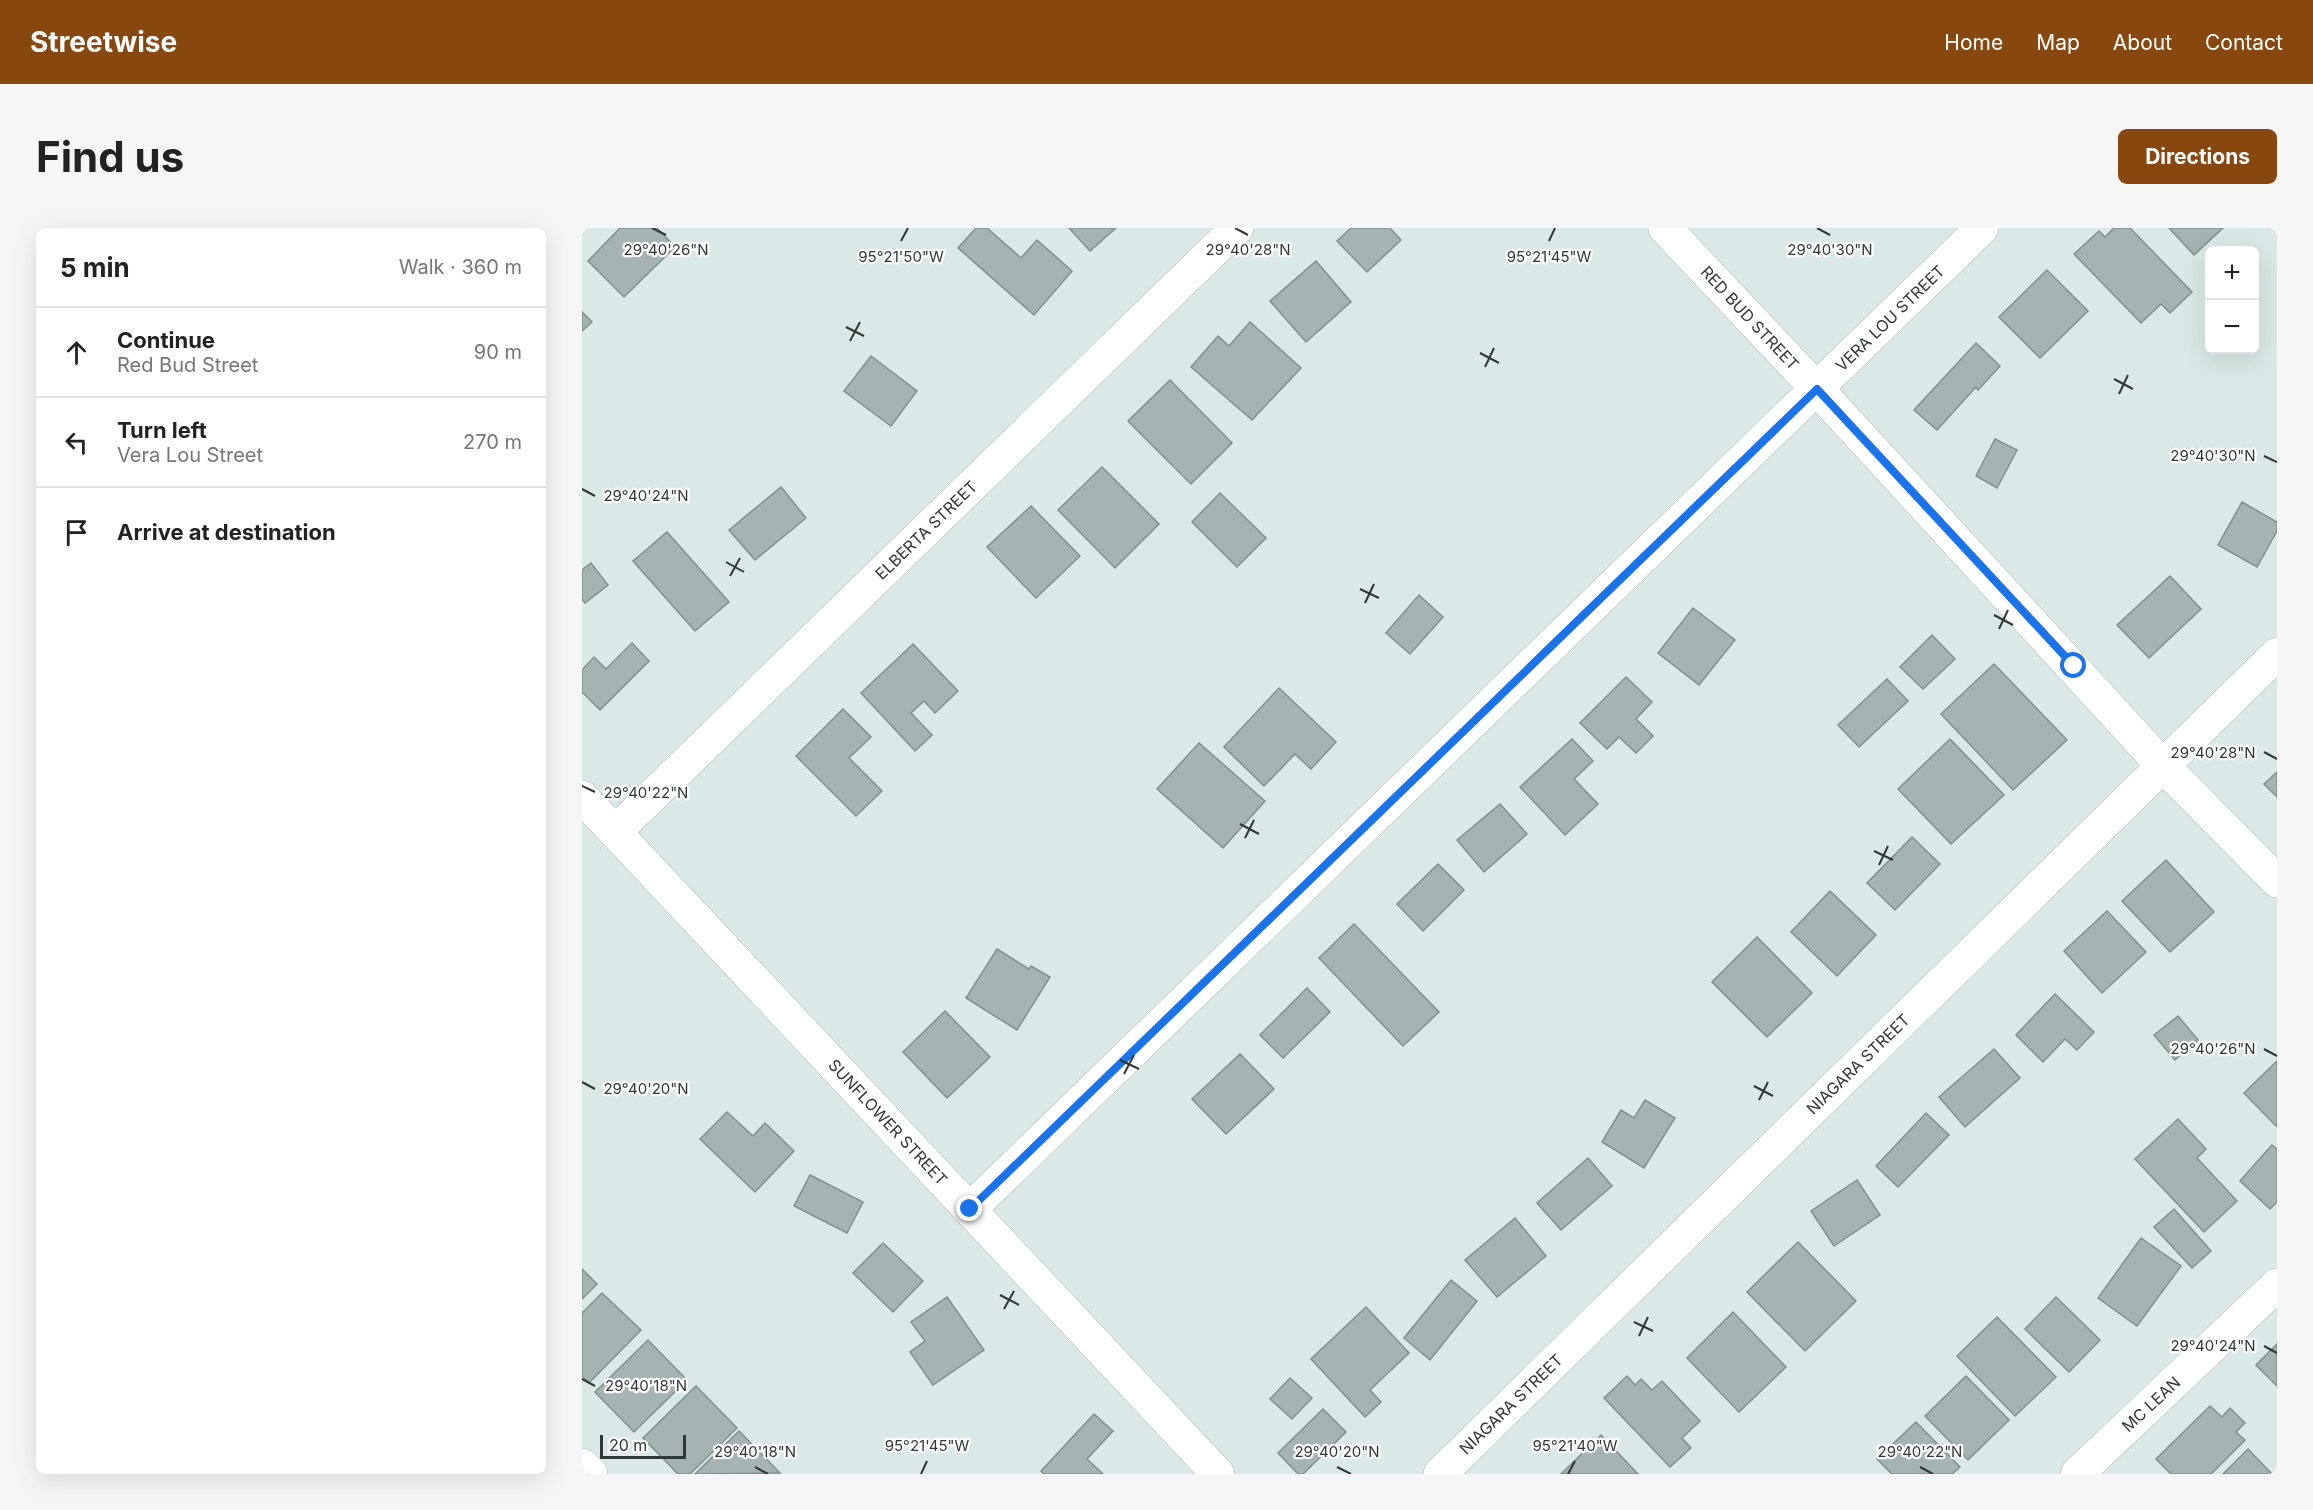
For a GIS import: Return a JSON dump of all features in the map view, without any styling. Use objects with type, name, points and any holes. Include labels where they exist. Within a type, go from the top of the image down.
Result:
[{"type":"street","name":"ELBERTA STREET","points":[[615,832],[1237,228]]},
{"type":"street","name":"RED BUD STREET","points":[[1665,228],[1817,389],[2163,766],[2277,881]]},
{"type":"street","name":"VERA LOU STREET","points":[[970,1209],[1982,228]]},
{"type":"street","name":"NIAGARA STREET","points":[[1440,1474],[2277,654]]},
{"type":"street","name":"SUNFLOWER STREET","points":[[582,797],[1218,1474]]},
{"type":"street","name":"MC LEAN","points":[[2077,1474],[2277,1285]]},
{"type":"street","points":[[582,1465],[591,1474]]},
{"type":"building","points":[[620,228],[657,228],[675,247],[624,297],[588,261]]},
{"type":"building","points":[[976,228],[987,228],[1021,258],[1037,240],[1072,271],[1034,315],[958,248]]},
{"type":"building","points":[[1069,228],[1116,228],[1090,251]]},
{"type":"building","points":[[1351,228],[1390,228],[1401,240],[1367,272],[1337,241]]},
{"type":"building","points":[[2114,228],[2130,228],[2192,292],[2170,313],[2161,304],[2141,323],[2074,254],[2099,231],[2105,237]]},
{"type":"building","points":[[2169,228],[2223,228],[2194,255]]},
{"type":"building","points":[[1316,261],[1351,302],[1306,342],[1270,301]]},
{"type":"building","points":[[2047,270],[2088,311],[2040,358],[1999,317]]},
{"type":"building","points":[[582,312],[592,322],[582,331]]},
{"type":"building","points":[[1250,322],[1301,368],[1252,420],[1191,367],[1218,336],[1229,346]]},
{"type":"building","points":[[1976,343],[2000,366],[1978,390],[1976,387],[1937,430],[1914,410]]},
{"type":"building","points":[[871,356],[917,391],[891,426],[844,391]]},
{"type":"building","points":[[1170,380],[1232,443],[1191,484],[1128,421]]},
{"type":"building","points":[[1995,439],[2017,450],[1997,488],[1976,476]]},
{"type":"building","points":[[1102,467],[1159,524],[1115,568],[1058,510]]},
{"type":"building","points":[[781,487],[806,518],[755,560],[729,530]]},
{"type":"building","points":[[1220,493],[1266,538],[1237,567],[1192,522]]},
{"type":"building","points":[[2242,502],[2277,522],[2277,531],[2257,567],[2218,545]]},
{"type":"building","points":[[1031,506],[1080,556],[1036,598],[987,547]]},
{"type":"building","points":[[667,532],[729,602],[695,631],[633,561]]},
{"type":"building","points":[[591,563],[608,585],[585,603],[582,599],[582,570]]},
{"type":"building","points":[[2170,576],[2201,609],[2149,658],[2117,625]]},
{"type":"building","points":[[1419,595],[1443,617],[1410,654],[1386,633]]},
{"type":"building","points":[[1693,608],[1735,640],[1699,685],[1658,653]]},
{"type":"building","points":[[1932,635],[1955,659],[1923,689],[1900,667]]},
{"type":"building","points":[[632,643],[649,661],[600,710],[582,692],[582,670],[594,657],[606,669]]},
{"type":"building","points":[[913,644],[958,691],[935,713],[924,701],[911,713],[932,735],[915,751],[861,693]]},
{"type":"building","points":[[1994,664],[2067,740],[2013,790],[1941,714]]},
{"type":"building","points":[[1626,677],[1652,702],[1636,719],[1653,736],[1636,753],[1619,737],[1607,749],[1580,723]]},
{"type":"building","points":[[1887,679],[1908,701],[1859,747],[1838,725]]},
{"type":"building","points":[[1279,688],[1336,742],[1311,769],[1295,754],[1264,786],[1224,747]]},
{"type":"building","points":[[843,709],[871,737],[849,758],[882,791],[856,816],[796,756]]},
{"type":"building","points":[[1572,739],[1593,761],[1574,779],[1598,804],[1565,835],[1520,787]]},
{"type":"building","points":[[1950,739],[2004,795],[1951,844],[1898,789]]},
{"type":"building","points":[[1199,743],[1265,801],[1223,848],[1157,789]]},
{"type":"building","points":[[2277,772],[2277,797],[2264,784]]},
{"type":"building","points":[[1500,804],[1527,834],[1484,872],[1457,840]]},
{"type":"building","points":[[1912,837],[1940,864],[1895,910],[1867,883]]},
{"type":"building","points":[[2166,860],[2214,912],[2170,952],[2122,901]]},
{"type":"building","points":[[1438,864],[1464,890],[1423,931],[1397,904]]},
{"type":"building","points":[[1830,891],[1876,935],[1837,976],[1791,932]]},
{"type":"building","points":[[2107,911],[2146,952],[2102,993],[2064,951]]},
{"type":"building","points":[[1354,924],[1439,1012],[1403,1046],[1319,958]]},
{"type":"building","points":[[1757,937],[1812,993],[1767,1037],[1712,982]]},
{"type":"building","points":[[997,949],[1029,969],[1031,966],[1050,977],[1017,1030],[966,998]]},
{"type":"building","points":[[1307,988],[1330,1012],[1283,1058],[1260,1035]]},
{"type":"building","points":[[2055,994],[2094,1032],[2077,1050],[2065,1039],[2043,1062],[2016,1035]]},
{"type":"building","points":[[945,1011],[990,1057],[947,1098],[903,1052]]},
{"type":"building","points":[[2178,1016],[2198,1040],[2175,1060],[2154,1035]]},
{"type":"building","points":[[1994,1049],[2020,1078],[1965,1127],[1939,1097]]},
{"type":"building","points":[[1240,1054],[1274,1089],[1226,1134],[1192,1099]]},
{"type":"building","points":[[2277,1061],[2277,1127],[2244,1093]]},
{"type":"building","points":[[1645,1100],[1675,1118],[1644,1168],[1602,1142],[1621,1110],[1634,1118]]},
{"type":"building","points":[[727,1112],[753,1136],[765,1123],[794,1151],[755,1192],[700,1139]]},
{"type":"building","points":[[1926,1113],[1949,1135],[1898,1187],[1876,1166]]},
{"type":"building","points":[[2178,1119],[2206,1149],[2197,1158],[2237,1201],[2204,1232],[2135,1159]]},
{"type":"building","points":[[2272,1145],[2277,1149],[2277,1202],[2270,1209],[2240,1181]]},
{"type":"building","points":[[1588,1158],[1612,1186],[1561,1230],[1537,1203]]},
{"type":"building","points":[[810,1175],[863,1202],[847,1233],[794,1206]]},
{"type":"building","points":[[1857,1180],[1880,1215],[1834,1246],[1811,1211]]},
{"type":"building","points":[[2174,1209],[2211,1251],[2192,1268],[2154,1227]]},
{"type":"building","points":[[1515,1218],[1546,1256],[1497,1297],[1465,1260]]},
{"type":"building","points":[[2141,1238],[2181,1266],[2137,1326],[2098,1298]]},
{"type":"building","points":[[1798,1242],[1856,1301],[1805,1351],[1747,1292]]},
{"type":"building","points":[[883,1243],[923,1281],[893,1312],[853,1273]]},
{"type":"building","points":[[582,1269],[597,1284],[582,1299]]},
{"type":"building","points":[[1451,1280],[1477,1301],[1430,1360],[1404,1338]]},
{"type":"building","points":[[602,1293],[641,1330],[589,1383],[582,1376],[582,1313]]},
{"type":"building","points":[[947,1297],[984,1350],[933,1385],[910,1352],[925,1341],[911,1322]]},
{"type":"building","points":[[2056,1297],[2100,1340],[2069,1372],[2025,1329]]},
{"type":"building","points":[[1366,1307],[1409,1353],[1370,1390],[1381,1402],[1365,1417],[1311,1359]]},
{"type":"building","points":[[1733,1312],[1786,1367],[1739,1412],[1687,1358]]},
{"type":"building","points":[[1997,1317],[2056,1377],[2015,1416],[1957,1356]]},
{"type":"building","points":[[648,1340],[687,1380],[634,1432],[595,1392]]},
{"type":"building","points":[[2277,1344],[2277,1386],[2256,1365]]},
{"type":"building","points":[[1627,1376],[1635,1385],[1641,1379],[1652,1390],[1662,1381],[1700,1421],[1682,1438],[1691,1448],[1670,1467],[1604,1398]]},
{"type":"building","points":[[1966,1376],[2009,1420],[1968,1460],[1925,1416]]},
{"type":"building","points":[[1290,1378],[1312,1398],[1292,1419],[1270,1399]]},
{"type":"building","points":[[696,1386],[737,1428],[690,1474],[678,1474],[643,1438]]},
{"type":"building","points":[[2210,1406],[2222,1417],[2230,1408],[2245,1423],[2236,1432],[2245,1440],[2211,1474],[2171,1474],[2156,1459]]},
{"type":"building","points":[[1323,1409],[1346,1432],[1303,1474],[1298,1474],[1278,1453]]},
{"type":"building","points":[[1094,1414],[1113,1431],[1087,1459],[1103,1474],[1044,1474],[1041,1471]]},
{"type":"building","points":[[1916,1422],[1960,1467],[1952,1474],[1892,1474],[1877,1459]]},
{"type":"building","points":[[739,1431],[780,1473],[695,1474]]},
{"type":"building","points":[[1601,1435],[1638,1474],[1561,1474]]},
{"type":"building","points":[[2248,1449],[2272,1474],[2223,1474]]},
{"type":"route","points":[[970,1209],[1817,389],[2074,666]]}]
